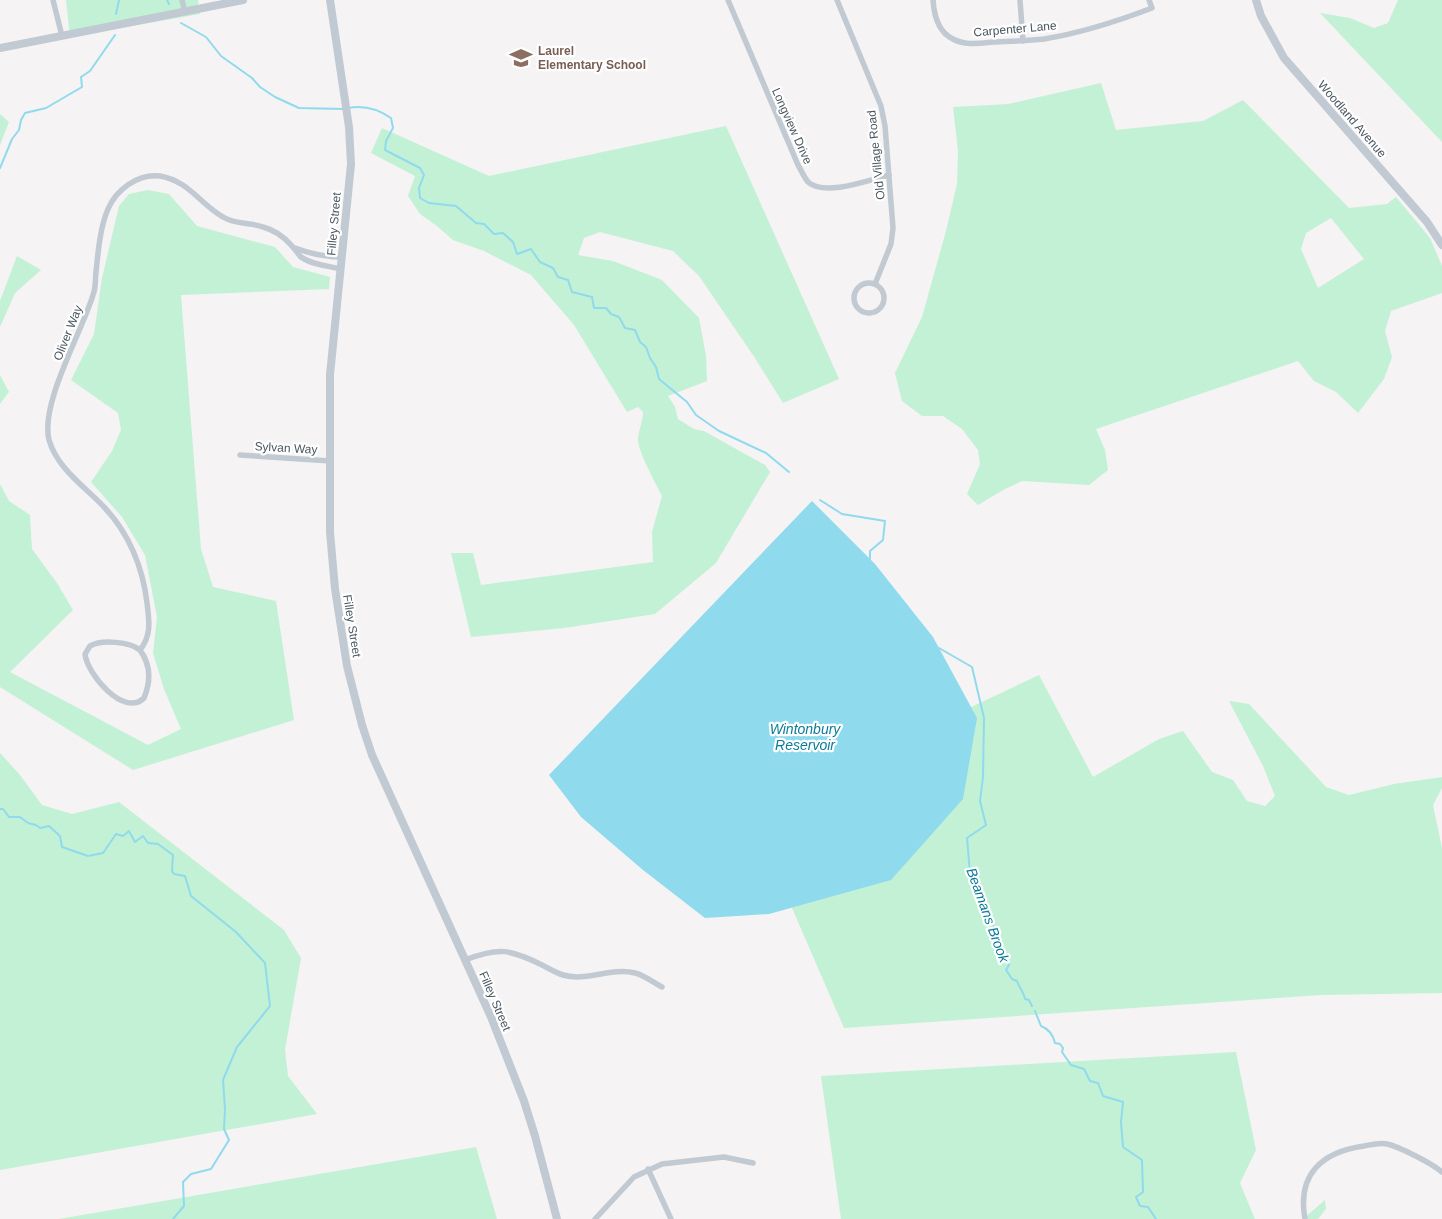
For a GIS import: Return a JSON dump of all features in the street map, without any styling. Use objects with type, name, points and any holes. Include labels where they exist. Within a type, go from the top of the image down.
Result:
[{"type":"street","points":[[53,0],[62,36]]},
{"type":"street","points":[[182,0],[185,12]]},
{"type":"street","points":[[0,48],[243,0]]},
{"type":"street","name":"Filley Street","points":[[330,0],[346,108],[351,164],[330,375],[330,532],[335,590],[347,666],[362,725],[372,755],[465,960],[524,1101],[557,1219]]},
{"type":"street","name":"Longview Drive","points":[[728,0],[798,165],[808,182],[817,187],[830,189],[889,175]]},
{"type":"street","name":"Old Village Road","points":[[837,0],[881,106],[885,126],[893,228],[891,244],[875,284]]},
{"type":"street","name":"Carpenter Lane","points":[[933,0],[937,21],[942,30],[960,43],[972,44],[1023,41],[1070,34],[1152,8],[1149,0]]},
{"type":"street","points":[[1020,0],[1023,41]]},
{"type":"street","name":"Woodland Avenue","points":[[1256,0],[1261,16],[1284,58],[1427,222],[1442,245]]},
{"type":"street","name":"Oliver Way","points":[[140,650],[150,627],[146,596],[138,564],[122,529],[106,508],[66,469],[57,457],[49,440],[47,424],[57,384],[94,293],[98,250],[108,209],[118,193],[132,182],[143,178],[159,176],[180,183],[190,189],[221,216],[233,222],[262,226],[282,236],[300,256],[311,262],[342,269]]},
{"type":"street","name":"Oliver Way","points":[[293,247],[310,254],[342,257]]},
{"type":"street","points":[[866,283],[875,284],[883,291],[884,302],[878,311],[864,313],[856,307],[855,293],[857,288],[866,283]]},
{"type":"street","name":"Sylvan Way","points":[[240,455],[330,460]]},
{"type":"street","points":[[96,643],[128,645],[140,650],[148,663],[149,676],[145,696],[143,700],[136,704],[123,701],[104,688],[92,671],[85,656],[89,646],[96,643]]},
{"type":"street","points":[[465,960],[484,953],[504,951],[519,954],[562,975],[576,977],[619,970],[637,973],[662,987]]},
{"type":"street","points":[[1305,1219],[1303,1206],[1306,1184],[1318,1163],[1346,1148],[1386,1143],[1432,1164],[1442,1172]]},
{"type":"street","points":[[595,1219],[634,1177],[662,1164],[724,1156],[752,1163]]},
{"type":"street","points":[[648,1170],[671,1219]]},
{"type":"green space","points":[[66,0],[198,0],[200,14],[70,37]]},
{"type":"green space","points":[[1398,0],[1442,0],[1442,142],[1320,13],[1350,18],[1374,28],[1388,23]]},
{"type":"green space","points":[[1101,83],[1116,130],[1203,121],[1243,100],[1349,208],[1387,204],[1396,197],[1430,238],[1442,266],[1442,293],[1391,311],[1385,331],[1392,357],[1384,379],[1358,413],[1336,392],[1314,381],[1298,361],[1096,429],[1105,450],[1108,470],[1089,485],[1022,481],[978,505],[967,494],[980,464],[978,450],[962,429],[943,416],[922,416],[902,401],[895,373],[922,317],[957,184],[958,151],[953,107],[1008,104]],"holes":[[[1331,218],[1364,259],[1318,288],[1301,249],[1306,233]]]},
{"type":"green space","points":[[0,114],[9,122],[0,145]]},
{"type":"green space","points":[[726,126],[839,379],[783,403],[699,276],[673,251],[600,232],[584,238],[578,255],[613,261],[662,280],[699,318],[706,356],[707,381],[668,396],[675,407],[678,419],[694,429],[704,431],[765,465],[770,472],[716,563],[655,614],[564,628],[471,637],[451,553],[473,553],[481,585],[653,562],[652,532],[662,496],[639,445],[638,437],[643,412],[638,407],[627,412],[574,325],[531,275],[484,251],[453,240],[420,214],[408,196],[415,176],[371,153],[382,128],[489,176]]},
{"type":"green space","points":[[148,190],[169,194],[197,226],[275,247],[293,267],[330,277],[329,289],[181,295],[201,549],[213,587],[276,601],[294,720],[133,770],[0,687],[0,484],[9,501],[30,515],[32,549],[57,583],[73,610],[10,672],[148,745],[181,729],[164,689],[153,653],[157,617],[145,555],[122,517],[91,482],[112,451],[121,430],[118,413],[71,380],[94,334],[102,278],[119,206],[129,194]]},
{"type":"green space","points":[[17,256],[41,270],[15,293],[0,327],[0,301]]},
{"type":"green space","points":[[0,375],[9,392],[0,404]]},
{"type":"green space","points":[[1039,675],[1093,777],[1159,739],[1183,731],[1212,772],[1233,780],[1247,801],[1265,806],[1275,796],[1263,766],[1229,701],[1249,704],[1326,787],[1349,795],[1394,784],[1442,777],[1442,788],[1433,805],[1442,848],[1442,993],[1321,995],[844,1028],[756,825],[935,724]]},
{"type":"green space","points":[[0,753],[20,775],[42,805],[72,814],[119,802],[284,930],[301,958],[285,1050],[288,1076],[317,1114],[0,1170]]},
{"type":"green space","points":[[1236,1052],[1256,1150],[1240,1183],[1255,1219],[841,1219],[821,1076]]},
{"type":"green space","points":[[476,1147],[497,1219],[59,1219]]},
{"type":"green space","points":[[1325,1200],[1326,1209],[1318,1219],[1303,1219]]},
{"type":"water","name":"Wintonbury Reservoir","points":[[812,501],[875,564],[933,637],[977,718],[963,799],[891,880],[769,914],[705,918],[643,870],[581,817],[549,775]]},
{"type":"waterway","points":[[116,14],[119,0]]},
{"type":"waterway","name":"Beamans Brook","points":[[167,0],[169,4]]},
{"type":"waterway","name":"Beamans Brook","points":[[181,23],[206,37],[221,56],[275,97],[299,108],[343,109]]},
{"type":"waterway","points":[[0,168],[12,139],[19,130],[25,113],[46,108],[82,87],[81,77],[90,71],[115,35]]},
{"type":"waterway","name":"Beamans Brook","points":[[348,108],[371,108],[391,118],[393,128],[386,141],[385,150],[420,168],[424,175],[419,188],[420,198],[429,203],[456,206],[476,223],[484,224],[494,234],[503,233],[513,242],[517,254],[531,249],[540,262],[553,268],[558,277],[568,280],[572,292],[592,297],[594,308],[606,308],[611,314],[619,317],[625,328],[635,330],[640,342],[646,347],[656,367],[659,379],[687,402],[696,415],[719,431],[766,453],[789,472]]},
{"type":"waterway","name":"Beamans Brook","points":[[820,500],[842,514],[885,521],[883,540],[870,551],[870,559]]},
{"type":"waterway","name":"Beamans Brook","points":[[939,648],[972,667],[984,718],[983,777],[980,801],[986,825],[967,838],[970,873],[975,887],[982,894],[1009,965],[1006,970],[1012,979],[1017,981],[1025,999],[1029,1000],[1032,1006]]},
{"type":"waterway","points":[[0,809],[3,809],[9,817],[20,817],[40,828],[49,826],[60,836],[62,847],[88,856],[103,853],[116,834],[123,836],[129,831],[135,842],[143,836],[148,843],[158,844],[173,855],[172,871],[174,874],[185,876],[191,896],[236,932],[265,963],[270,1006],[237,1047],[223,1080],[224,1129],[229,1140],[211,1169],[191,1174],[183,1182],[184,1206],[173,1219]]},
{"type":"waterway","name":"Beamans Brook","points":[[1035,1011],[1041,1026],[1050,1033],[1055,1043],[1060,1044],[1063,1048],[1062,1052],[1071,1065],[1084,1069],[1090,1081],[1098,1083],[1103,1096],[1123,1102],[1121,1122],[1123,1147],[1142,1160],[1143,1192],[1136,1197],[1140,1206],[1148,1207],[1156,1219]]},
{"type":"place","name":"Laurel Elementary School","points":[[521,58]]}]
